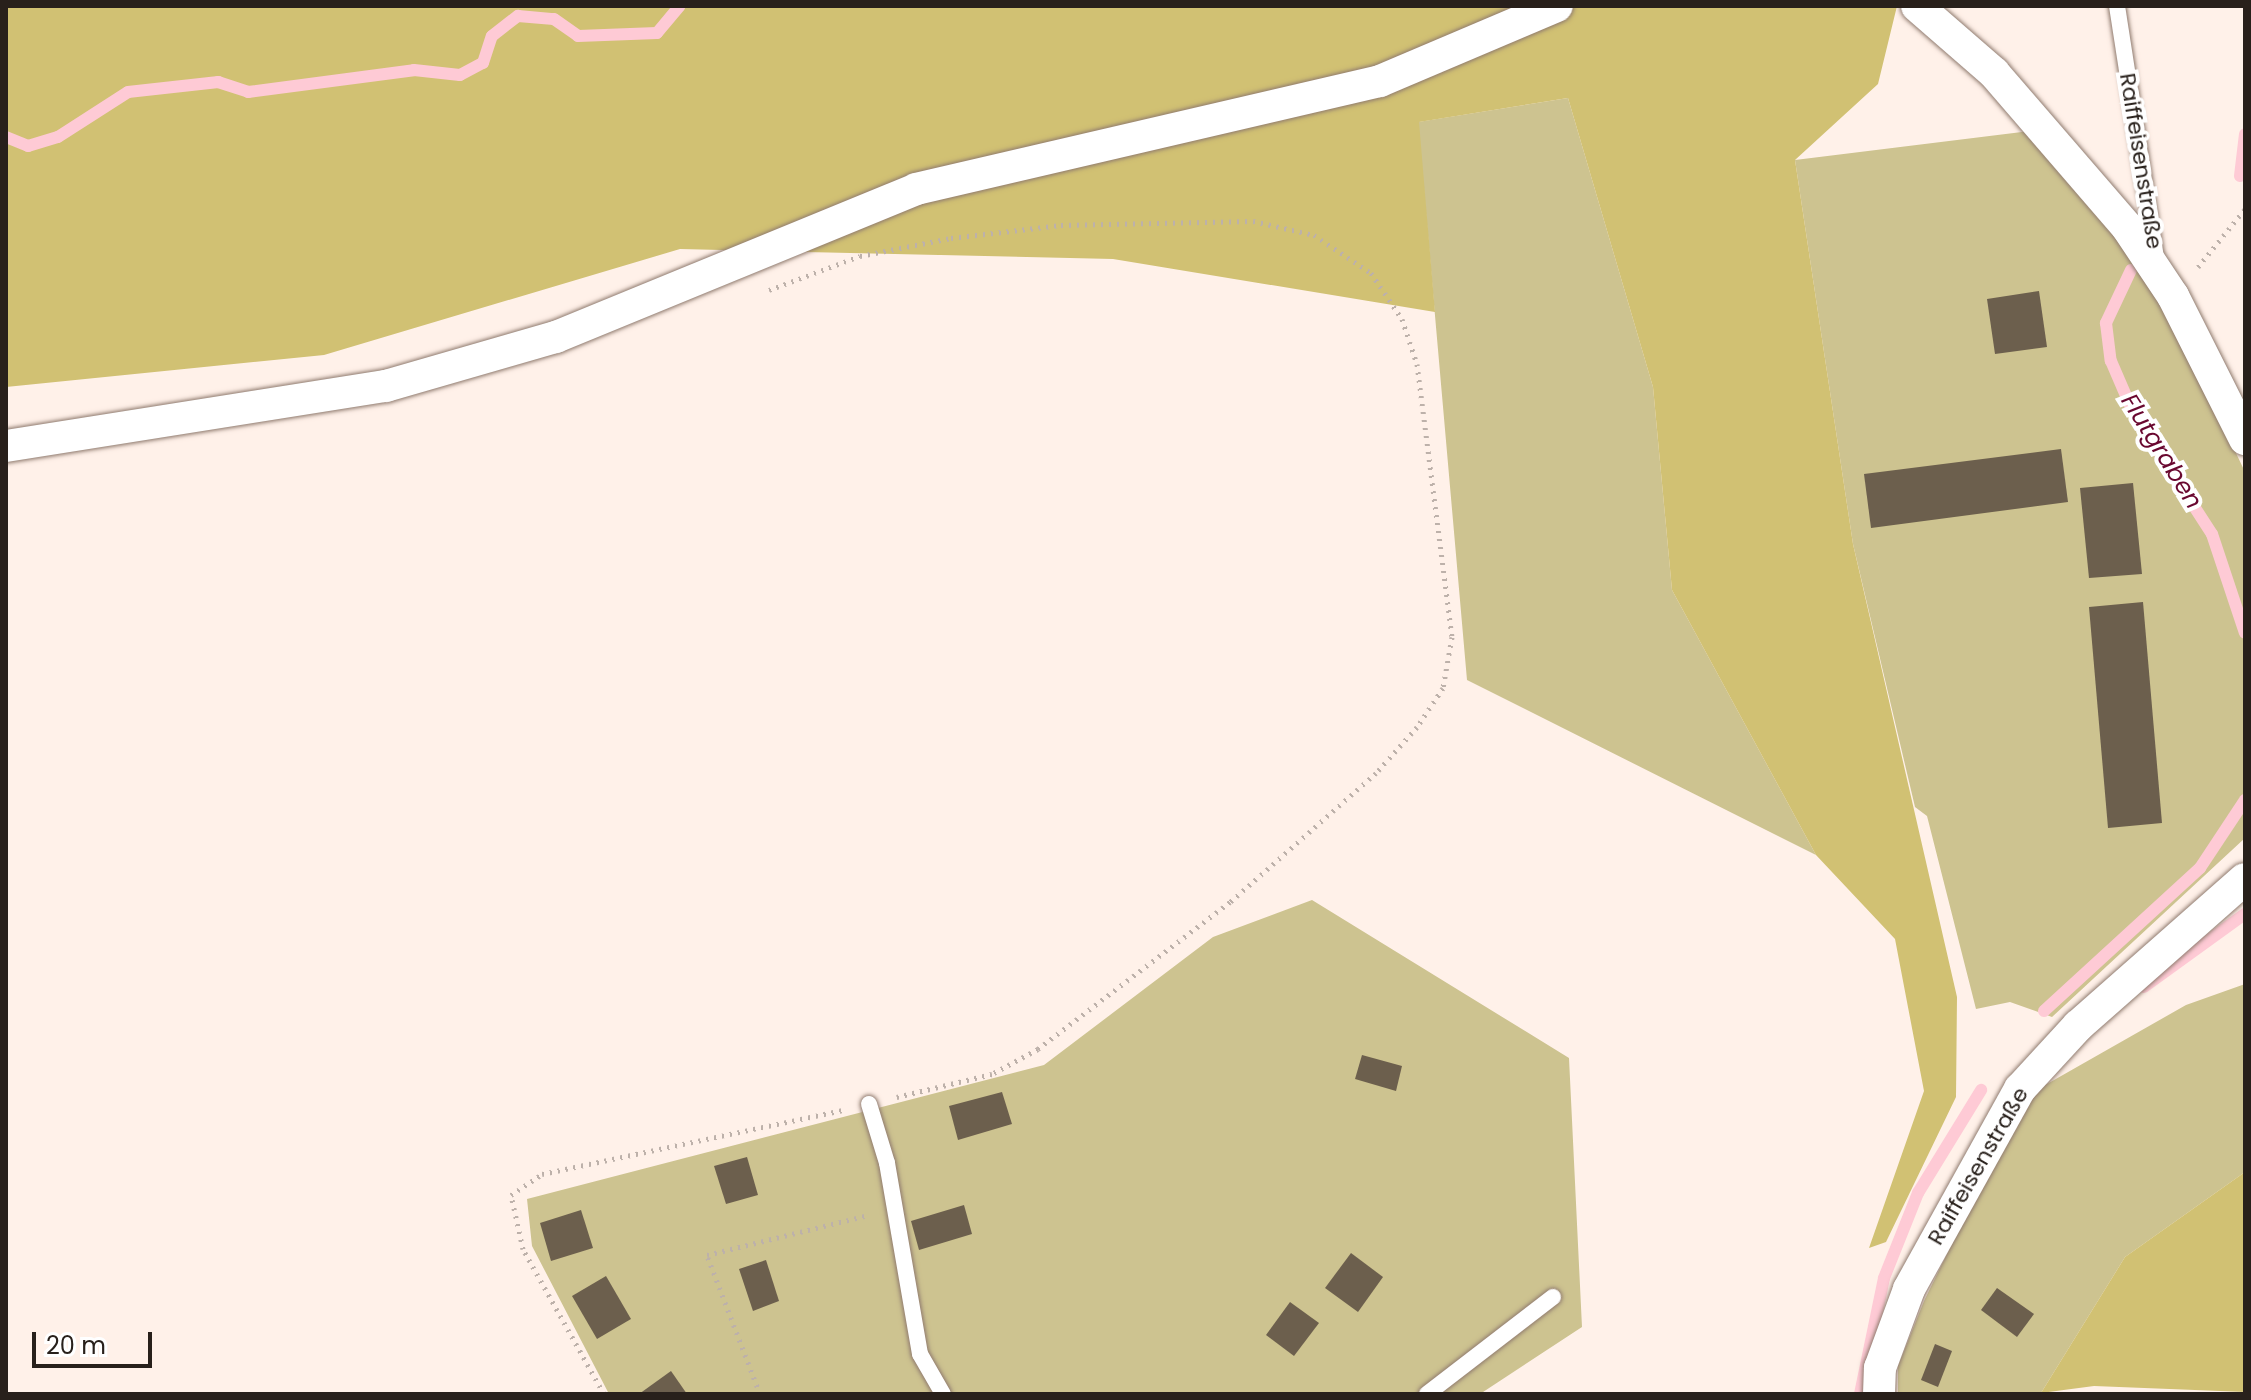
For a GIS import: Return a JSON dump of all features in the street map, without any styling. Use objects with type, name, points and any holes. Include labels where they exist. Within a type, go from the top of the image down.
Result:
[{"type":"street","points":[[6,446],[386,386],[556,337],[916,189],[1380,81],[1557,6]]},
{"type":"street","points":[[1917,6],[1994,73],[2157,268]]},
{"type":"street","name":"Raiffeisenstraße","points":[[2157,268],[2245,439]]},
{"type":"street","name":"Raiffeisenstraße","points":[[1879,1394],[1880,1368],[1909,1289],[2020,1089],[2078,1026],[2245,879]]},
{"type":"lane","name":"Raiffeisenstraße","points":[[2117,6],[2157,268]]},
{"type":"lane","points":[[869,1104],[893,1209],[920,1354],[943,1394]]},
{"type":"lane","points":[[1427,1394],[1553,1297]]},
{"type":"path","points":[[2173,296],[2245,209]]},
{"type":"path","points":[[604,1394],[523,1249],[511,1195],[542,1174],[869,1104],[992,1074],[1038,1049],[1230,902],[1376,773],[1417,727],[1443,688],[1452,637],[1417,364],[1402,319],[1371,273],[1314,235],[1253,221],[1061,225],[951,238],[860,256],[778,290],[711,273]]},
{"type":"path","points":[[760,1394],[707,1255],[893,1209]]},
{"type":"shaded area","points":[[6,6],[1897,6],[1878,84],[1795,160],[1853,544],[1957,997],[1956,1097],[1886,1242],[1869,1248],[1924,1091],[1895,939],[1816,855],[1672,590],[1653,387],[1568,98],[1419,122],[1435,312],[1113,259],[680,249],[324,355],[6,387]]},
{"type":"shaded area","points":[[1568,98],[1653,387],[1672,590],[1816,855],[1467,680],[1418,122]]},
{"type":"shaded area","points":[[2046,129],[2178,331],[2245,472],[2245,838],[2052,1017],[2010,1002],[1976,1009],[1927,816],[1915,807],[1853,544],[1795,160]]},
{"type":"shaded area","points":[[1312,900],[1569,1058],[1582,1327],[1480,1394],[609,1394],[532,1246],[527,1199],[1044,1065],[1213,937]]},
{"type":"shaded area","points":[[2245,984],[2245,1172],[2125,1257],[2041,1393],[1898,1394],[1898,1366],[1924,1301],[1994,1158],[2040,1088],[2186,1005]]},
{"type":"shaded area","points":[[2245,1172],[2245,1392],[2094,1386],[2041,1393],[2125,1257]]},
{"type":"building","points":[[2039,291],[2047,347],[1995,354],[1987,299]]},
{"type":"building","points":[[2061,449],[2068,502],[1871,528],[1864,474]]},
{"type":"building","points":[[2133,483],[2142,574],[2089,578],[2080,488]]},
{"type":"building","points":[[2143,602],[2162,823],[2108,828],[2089,607]]},
{"type":"building","points":[[1362,1055],[1402,1066],[1396,1091],[1355,1079]]},
{"type":"building","points":[[1002,1092],[1012,1124],[958,1140],[949,1106]]},
{"type":"building","points":[[747,1157],[758,1195],[726,1204],[714,1166]]},
{"type":"building","points":[[964,1205],[972,1234],[919,1250],[911,1221]]},
{"type":"building","points":[[581,1210],[593,1248],[551,1261],[540,1223]]},
{"type":"building","points":[[1351,1253],[1383,1277],[1358,1312],[1325,1288]]},
{"type":"building","points":[[766,1260],[779,1301],[753,1311],[739,1269]]},
{"type":"building","points":[[606,1276],[631,1319],[597,1339],[572,1296]]},
{"type":"building","points":[[1997,1288],[2034,1314],[2017,1337],[1981,1310]]},
{"type":"building","points":[[1290,1302],[1319,1323],[1294,1356],[1266,1335]]},
{"type":"building","points":[[1935,1344],[1952,1351],[1938,1387],[1921,1380]]},
{"type":"building","points":[[671,1371],[687,1394],[639,1394]]},
{"type":"waterway","points":[[6,137],[28,146],[58,137],[128,92],[218,82],[248,92],[414,70],[460,75],[483,63],[492,36],[518,16],[554,19],[578,36],[657,33],[680,6]]},
{"type":"waterway","name":"Flutgraben","points":[[2240,176],[2245,134]]},
{"type":"waterway","name":"Flutgraben","points":[[2131,270],[2106,323],[2111,361],[2133,412],[2212,534],[2245,633]]},
{"type":"waterway","name":"Flutgraben","points":[[2044,1011],[2200,868],[2245,800]]},
{"type":"waterway","points":[[2144,987],[2245,914]]},
{"type":"waterway","name":"Flutgraben","points":[[1860,1394],[1884,1278],[1918,1193],[1981,1090]]}]
